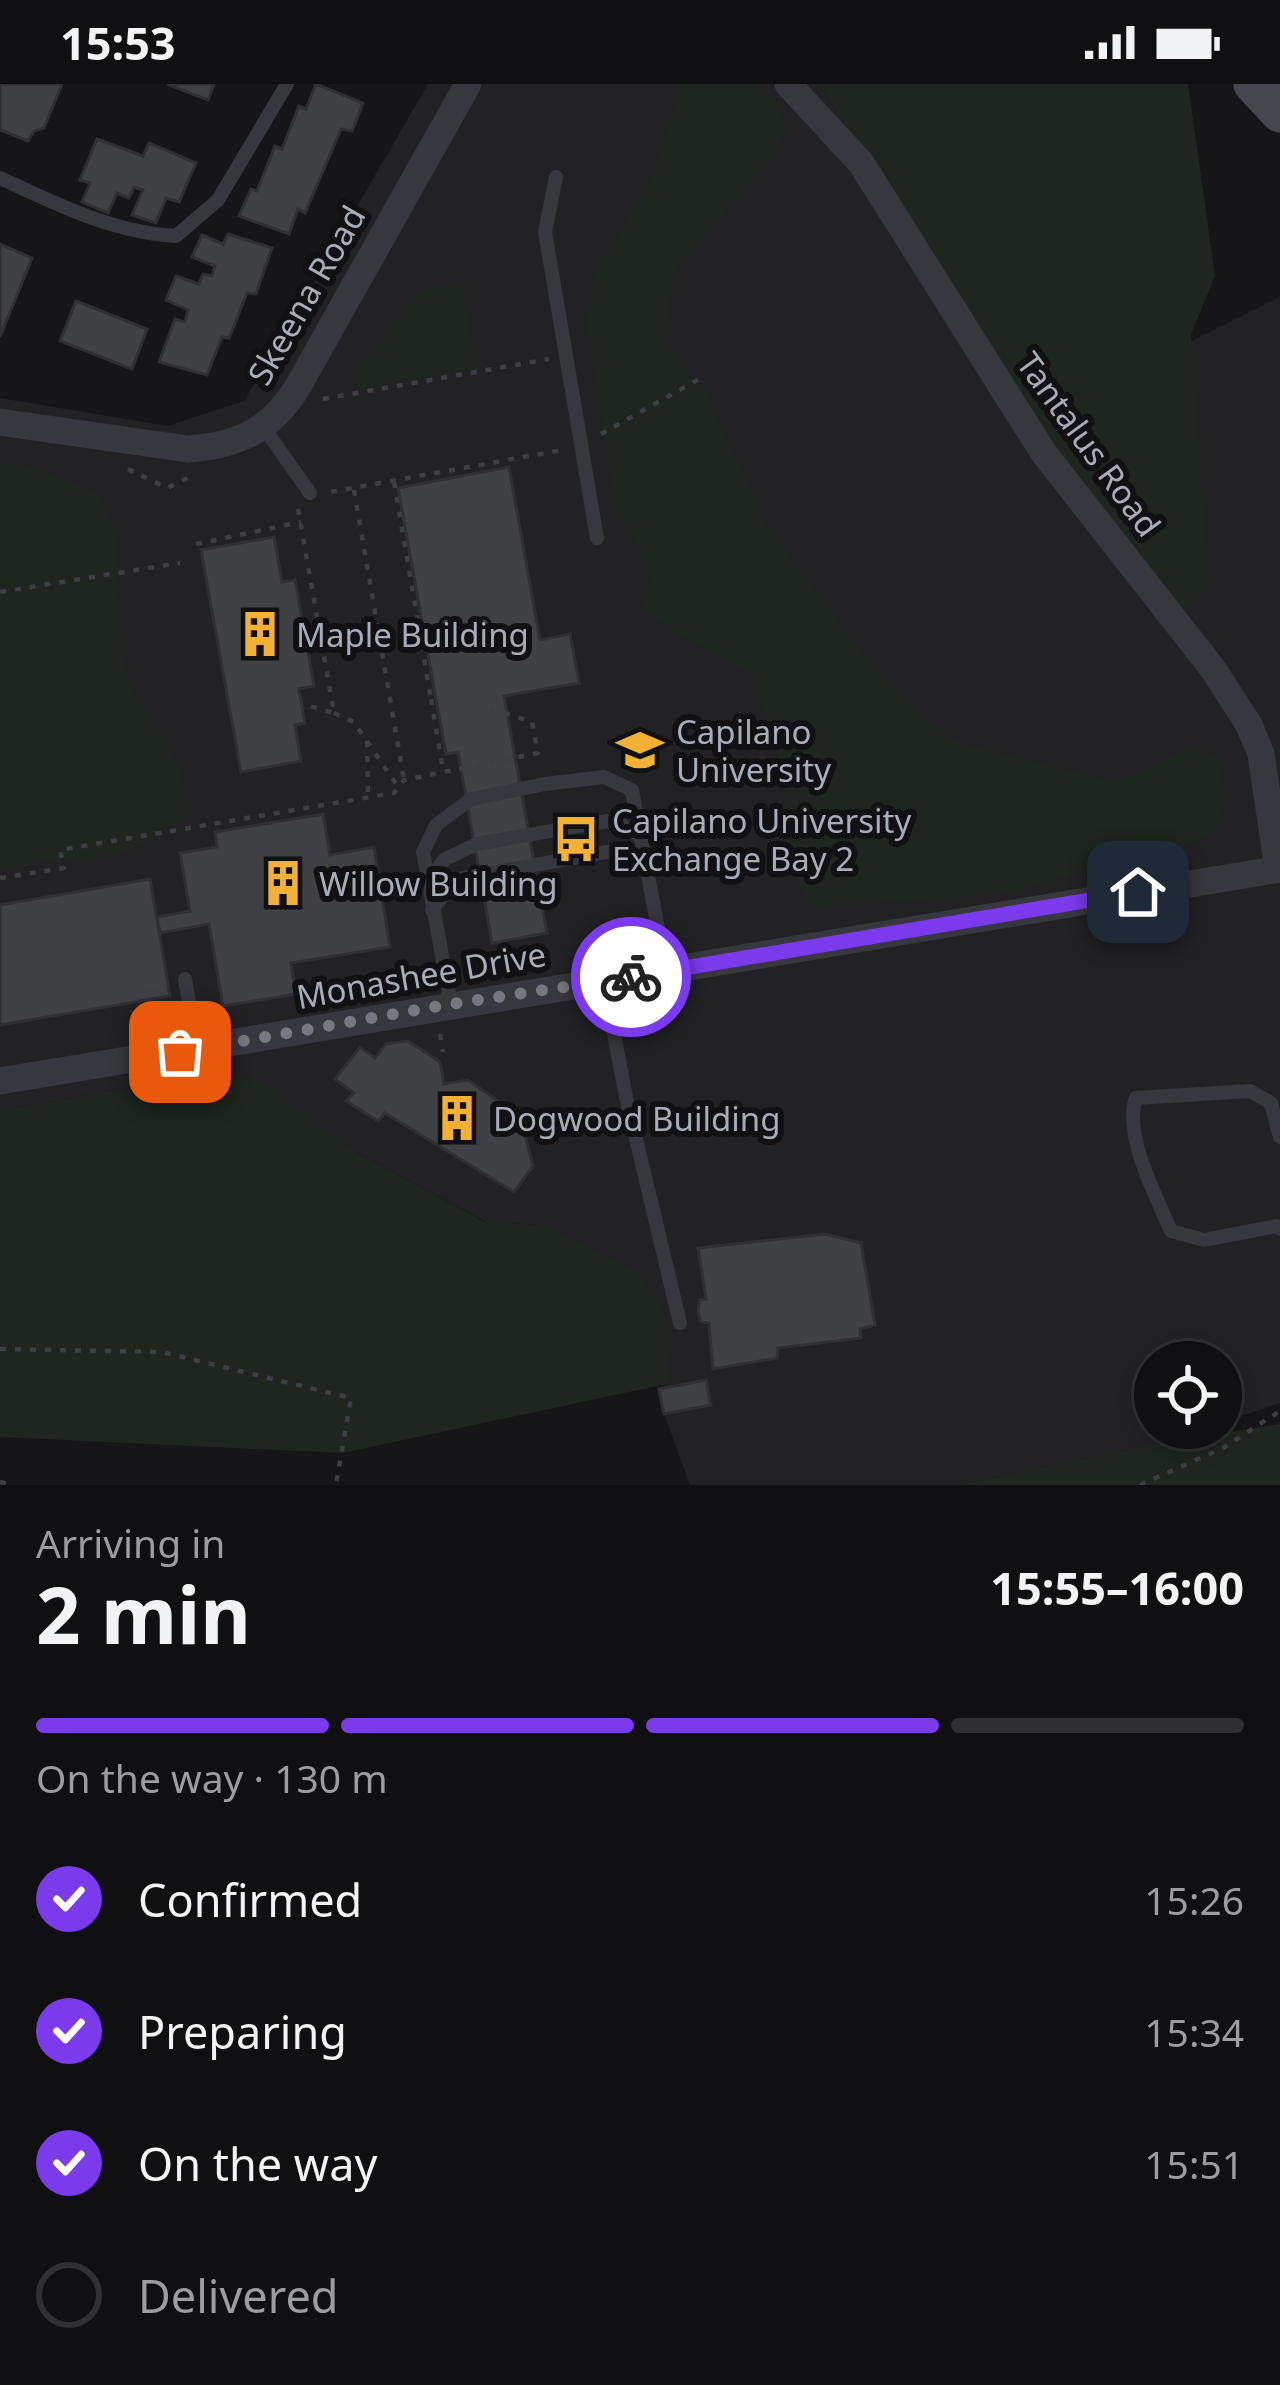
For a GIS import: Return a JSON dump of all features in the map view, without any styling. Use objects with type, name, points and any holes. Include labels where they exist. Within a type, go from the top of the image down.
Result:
[{"type":"street","name":"Skeena Road","points":[[0,422],[188,449],[219,445],[264,428],[286,405],[468,84]]},
{"type":"street","name":"Tantalus Road","points":[[788,84],[860,163],[1043,452],[1213,669],[1249,725],[1261,754],[1279,869]]},
{"type":"street","points":[[1253,84],[1280,113]]},
{"type":"street","name":"Monashee Drive","points":[[0,1082],[445,1014],[604,981],[1279,869]]},
{"type":"lane","points":[[0,178],[142,235],[176,236],[218,200],[287,84]]},
{"type":"lane","points":[[556,177],[545,232],[597,538]]},
{"type":"lane","points":[[264,428],[310,493]]},
{"type":"lane","points":[[445,1014],[423,852],[436,825],[471,800],[526,788],[604,778],[632,790],[666,971]]},
{"type":"lane","points":[[427,882],[445,859],[477,844],[607,821],[640,837]]},
{"type":"lane","points":[[432,910],[451,885],[463,878],[606,852],[625,854],[647,874]]},
{"type":"lane","points":[[185,980],[197,1049]]},
{"type":"lane","points":[[604,981],[626,1097],[680,1323]]},
{"type":"lane","points":[[1280,1137],[1271,1103],[1250,1091],[1136,1098],[1130,1114],[1171,1231],[1204,1240],[1280,1229]]},
{"type":"path","points":[[286,405],[566,356]]},
{"type":"path","points":[[592,439],[700,377]]},
{"type":"path","points":[[334,713],[298,508],[310,493],[353,490],[566,449]]},
{"type":"path","points":[[394,482],[443,770]]},
{"type":"path","points":[[353,490],[404,780]]},
{"type":"path","points":[[196,544],[301,522]]},
{"type":"path","points":[[0,592],[180,563]]},
{"type":"path","points":[[302,704],[354,722],[398,787]]},
{"type":"path","points":[[0,878],[64,868],[61,850],[394,793],[404,780],[538,753],[532,722],[489,708]]},
{"type":"path","points":[[367,741],[368,798]]},
{"type":"path","points":[[443,1052],[445,1014]]},
{"type":"path","points":[[0,1349],[162,1352],[351,1398],[336,1485]]},
{"type":"path","points":[[1140,1485],[1223,1448],[1280,1411]]},
{"type":"path","points":[[0,1482],[10,1485]]},
{"type":"shaded area","name":"Capilano University","points":[[428,84],[819,84],[1032,421],[1280,297],[1280,1403],[1242,1416],[1242,1341],[1134,1341],[1134,1448],[957,1485],[690,1485],[659,1389],[671,1382],[541,1225],[486,1222],[347,1147],[303,1117],[203,1074],[0,1111],[0,398],[167,426],[244,401]]},
{"type":"shaded area","points":[[682,84],[755,84],[780,108],[787,130],[769,161],[675,269],[663,342],[705,390],[767,527],[875,670],[924,720],[962,743],[1118,784],[1189,748],[1217,756],[1225,799],[1216,832],[1195,842],[1002,894],[813,907],[792,873],[783,774],[755,678],[641,610],[654,574],[615,506],[588,329],[590,285],[651,180]]},
{"type":"shaded area","points":[[819,84],[1188,84],[1215,276],[1191,334],[1209,584],[1181,613],[1032,421]]},
{"type":"shaded area","points":[[462,283],[476,369],[359,389],[356,373],[421,290]]},
{"type":"shaded area","points":[[0,463],[20,463],[97,492],[115,531],[121,646],[131,688],[179,766],[187,815],[146,843],[115,855],[0,866]]},
{"type":"shaded area","points":[[203,1074],[257,1079],[347,1147],[485,1222],[541,1225],[637,1272],[663,1311],[671,1383],[343,1453],[0,1437],[0,1111]]},
{"type":"shaded area","points":[[1280,1424],[1280,1485],[957,1485],[1134,1448],[1242,1449],[1242,1430]]},
{"type":"building","points":[[0,84],[62,84],[44,128],[34,131],[28,141],[0,130]]},
{"type":"building","points":[[167,84],[214,84],[208,100]]},
{"type":"building","points":[[316,84],[363,103],[352,131],[341,129],[305,213],[298,209],[289,234],[239,216],[251,189],[257,191],[275,146],[282,149],[299,106],[306,109]]},
{"type":"building","points":[[97,139],[143,156],[149,143],[196,163],[179,202],[166,198],[156,223],[132,215],[143,190],[134,187],[129,198],[117,193],[108,213],[82,202],[90,183],[80,180]]},
{"type":"building","points":[[228,234],[272,248],[256,294],[247,293],[207,375],[159,362],[175,319],[185,322],[188,310],[166,300],[176,276],[199,284],[203,274],[212,276],[215,266],[192,257],[202,235],[223,244]]},
{"type":"building","points":[[0,244],[32,258],[0,337]]},
{"type":"building","points":[[76,301],[147,329],[132,369],[60,341]]},
{"type":"building","points":[[509,467],[540,640],[570,634],[579,683],[504,696],[547,933],[492,943],[458,752],[446,754],[398,488]]},
{"type":"building","name":"Maple Building","points":[[274,537],[282,582],[295,580],[314,686],[299,689],[305,723],[295,725],[301,761],[241,772],[201,550]]},
{"type":"building","name":"Willow Building","points":[[323,814],[330,855],[374,847],[390,947],[291,963],[296,994],[223,1006],[209,924],[160,933],[157,917],[190,911],[180,853],[217,847],[215,832]]},
{"type":"building","points":[[150,879],[170,996],[0,1025],[0,905]]},
{"type":"building","name":"Dogwood Building","points":[[408,1041],[440,1062],[444,1084],[468,1080],[520,1116],[533,1166],[514,1192],[385,1113],[378,1121],[346,1101],[354,1093],[335,1079],[360,1047],[375,1058],[386,1044]]},
{"type":"building","points":[[825,1234],[861,1243],[875,1325],[860,1329],[861,1338],[778,1348],[777,1358],[713,1369],[709,1323],[701,1322],[698,1313],[700,1300],[706,1299],[698,1248]]},
{"type":"building","points":[[706,1380],[711,1405],[664,1414],[659,1389]]},
{"type":"way so far","points":[[180,1052],[631,977]]},
{"type":"place","name":"Maple Building","points":[[260,634]]},
{"type":"place","name":"Capilano University","points":[[640,750]]},
{"type":"place","name":"Capilano University Exchange Bay 2","points":[[576,839]]},
{"type":"place","name":"Willow Building","points":[[283,883]]},
{"type":"place","name":"Dogwood Building","points":[[457,1118]]},
{"type":"route","points":[[631,977],[1138,892]]}]
